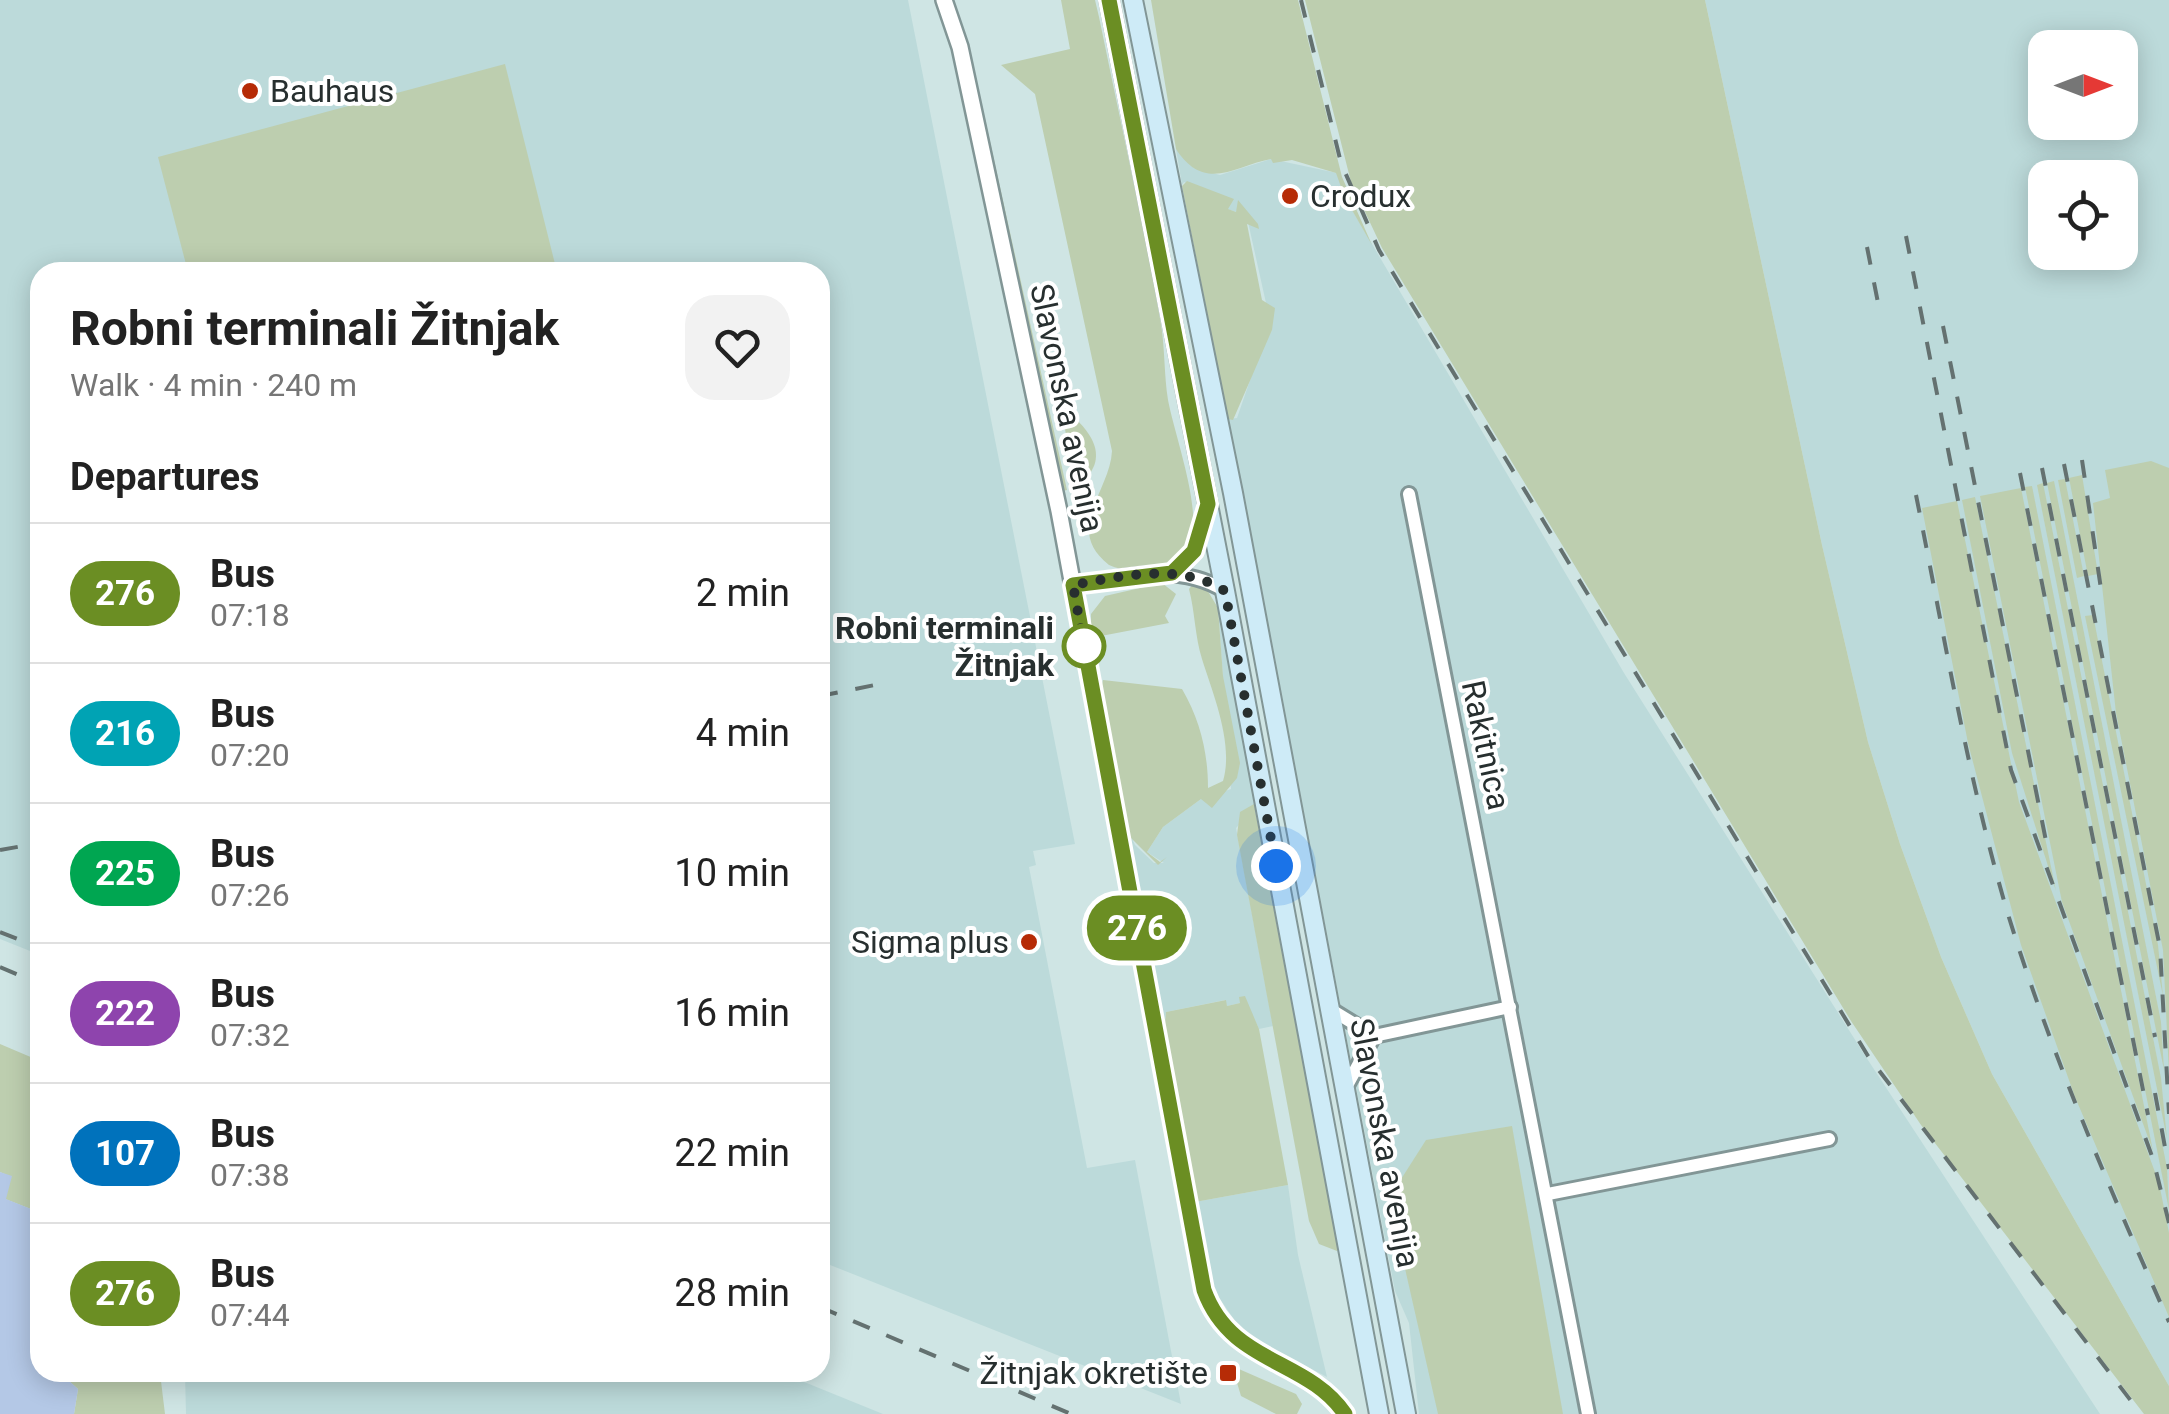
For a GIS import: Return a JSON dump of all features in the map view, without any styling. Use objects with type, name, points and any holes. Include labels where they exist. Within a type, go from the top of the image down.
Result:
[{"type":"main road","name":"Slavonska avenija","points":[[1109,0],[1225,591],[1379,1414]]},
{"type":"main road","name":"Slavonska avenija","points":[[1133,0],[1236,512],[1406,1414]]},
{"type":"street","name":"Slavonska avenija","points":[[944,0],[960,47],[1073,585],[1204,1290],[1228,1332],[1252,1352],[1319,1389],[1345,1414]]},
{"type":"street","name":"Rakitnica","points":[[1409,494],[1588,1414]]},
{"type":"street","points":[[1172,573],[1194,551],[1208,504]]},
{"type":"street","points":[[1073,585],[1172,573],[1200,575],[1225,591]]},
{"type":"street","points":[[1329,1008],[1374,1036],[1510,1007]]},
{"type":"street","points":[[1345,1089],[1374,1036]]},
{"type":"street","points":[[1548,1194],[1829,1139]]},
{"type":"shaded area","points":[[0,0],[908,0],[1075,844],[1033,851],[1036,865],[1029,867],[1087,1168],[1135,1160],[1181,1404],[830,1265],[830,262],[30,262],[30,951],[0,939]]},
{"type":"shaded area","points":[[1705,0],[2169,0],[2169,1386],[1992,1074],[1941,957],[1868,742]]},
{"type":"shaded area","points":[[1176,149],[1194,168],[1220,175],[1271,159],[1337,173],[1345,198],[1624,673],[1864,1054],[2100,1414],[1419,1414],[1409,1323],[1395,1291],[1228,419],[1237,418],[1258,357],[1272,330],[1248,222],[1238,207],[1236,212],[1227,209],[1228,204],[1184,182],[1182,185]]},
{"type":"shaded area","points":[[1218,608],[1256,807],[1236,828],[1273,1026],[1259,1029],[1244,997],[1240,1003],[1227,1006],[1225,1000],[1166,1012],[1164,1034],[1125,824],[1135,845],[1154,863],[1164,863],[1147,852],[1163,827],[1201,799],[1231,789]]},
{"type":"shaded area","points":[[0,1172],[12,1176],[6,1199],[30,1209],[30,1382],[70,1382],[78,1389],[74,1414],[0,1414]]},
{"type":"shaded area","points":[[1288,1185],[1298,1255],[1327,1377],[1244,1334],[1211,1286],[1195,1202]]},
{"type":"shaded area","points":[[185,1382],[804,1382],[883,1414],[186,1414]]},
{"type":"green space","points":[[1061,0],[1095,0],[1147,247],[1161,324],[1168,400],[1192,505],[1188,546],[1170,562],[1145,569],[1109,565],[1090,538],[1092,510],[1112,451],[1035,94],[1001,65],[1070,49]]},
{"type":"green space","points":[[1151,0],[1298,0],[1342,177],[1372,245],[1345,198],[1336,173],[1292,160],[1273,163],[1271,159],[1210,174],[1187,163],[1176,149]]},
{"type":"green space","points":[[1305,0],[1705,0],[1822,545],[1868,742],[1900,844],[1941,957],[1992,1074],[2169,1386],[2169,1414],[2144,1414],[1921,1125],[1851,1021],[1382,248],[1351,182]]},
{"type":"green space","points":[[505,64],[554,262],[185,262],[158,157]]},
{"type":"green space","points":[[976,85],[1067,490],[1063,491]]},
{"type":"green space","points":[[1187,181],[1234,199],[1228,209],[1236,212],[1238,200],[1258,224],[1259,229],[1247,224],[1262,300],[1275,308],[1272,330],[1233,420],[1228,419],[1182,186]]},
{"type":"green space","points":[[1060,406],[1080,423],[1094,443],[1094,465],[1077,486]]},
{"type":"green space","points":[[2151,461],[2169,468],[2169,1073],[2163,950],[2116,713],[2093,503],[2110,498],[2105,470]]},
{"type":"green space","points":[[2082,475],[2098,574],[2088,576],[2069,478]]},
{"type":"green space","points":[[2065,479],[2084,576],[2077,578],[2058,480]]},
{"type":"green space","points":[[2054,481],[2161,1022],[2164,1070],[2047,483]]},
{"type":"green space","points":[[2043,483],[2161,1078],[2167,1139],[2037,485]]},
{"type":"green space","points":[[2032,486],[2167,1168],[2169,1210],[2025,487]]},
{"type":"green space","points":[[2021,488],[2153,1151],[2062,902],[1980,496]]},
{"type":"green space","points":[[1975,497],[2056,891],[2012,753],[1962,500]]},
{"type":"green space","points":[[1957,501],[2019,802],[2159,1183],[2169,1233],[2169,1317],[2075,1097],[2021,945],[1968,743],[1922,508]]},
{"type":"green space","points":[[1162,583],[1176,594],[1165,616],[1169,623],[1101,636],[1091,632],[1091,614],[1105,596]]},
{"type":"green space","points":[[1194,583],[1206,588],[1218,608],[1223,676],[1240,763],[1237,778],[1212,808],[1201,799],[1163,827],[1147,852],[1160,862],[1167,857],[1158,865],[1129,836],[1101,689],[1103,680],[1182,689],[1202,737],[1208,788],[1223,781],[1224,735],[1198,642],[1189,589]]},
{"type":"green space","points":[[2093,615],[2158,945],[2163,996],[2085,616]]},
{"type":"green space","points":[[1254,804],[1337,1251],[1319,1244],[1309,1221],[1237,835],[1240,812]]},
{"type":"green space","points":[[1245,996],[1259,1029],[1288,1185],[1195,1202],[1164,1034],[1166,1012],[1226,1000],[1227,1006],[1240,1003],[1239,997]]},
{"type":"green space","points":[[0,1044],[30,1057],[30,1209],[5,1199],[11,1177],[0,1172]]},
{"type":"green space","points":[[1512,1126],[1563,1414],[1438,1414],[1389,1198],[1426,1140]]},
{"type":"green space","points":[[1232,1366],[1296,1394],[1302,1404],[1297,1414],[1276,1414],[1241,1396]]},
{"type":"green space","points":[[70,1382],[161,1382],[165,1414],[74,1414],[78,1389]]},
{"type":"railway","points":[[1301,0],[1341,163],[1379,250],[1868,1056],[2141,1414]]},
{"type":"railway","points":[[1906,236],[2011,770],[2153,1159],[2169,1223]]},
{"type":"railway","points":[[1867,247],[1880,313]]},
{"type":"railway","points":[[1943,326],[2046,841]]},
{"type":"railway","points":[[2082,460],[2101,589]]},
{"type":"railway","points":[[2064,464],[2160,948],[2169,1114]]},
{"type":"railway","points":[[2042,468],[2155,1037]]},
{"type":"railway","points":[[2020,473],[2148,1115]]},
{"type":"railway","points":[[1916,495],[1968,756],[2007,911],[2061,1067],[2169,1322]]},
{"type":"railway","points":[[830,694],[875,685]]},
{"type":"railway","points":[[0,850],[30,845]]},
{"type":"railway","points":[[0,932],[30,944]]},
{"type":"railway","points":[[0,967],[30,980]]},
{"type":"railway","points":[[2155,1093],[2169,1169]]},
{"type":"railway","points":[[830,1311],[1071,1414]]},
{"type":"bus line","name":"276","points":[[1109,0],[1208,504],[1194,551],[1172,573],[1073,585],[1204,1290],[1211,1309],[1228,1332],[1252,1352],[1319,1389],[1345,1414]]},
{"type":"place","name":"Bauhaus","points":[[250,91]]},
{"type":"place","name":"Crodux","points":[[1290,196]]},
{"type":"place","name":"Robni terminali Žitnjak","points":[[1084,646]]},
{"type":"place","name":"Sigma plus","points":[[1029,942]]},
{"type":"place","name":"Žitnjak okretište","points":[[1228,1373]]},
{"type":"route","points":[[1084,646],[1073,585],[1172,573],[1200,575],[1225,591],[1276,866]]}]
